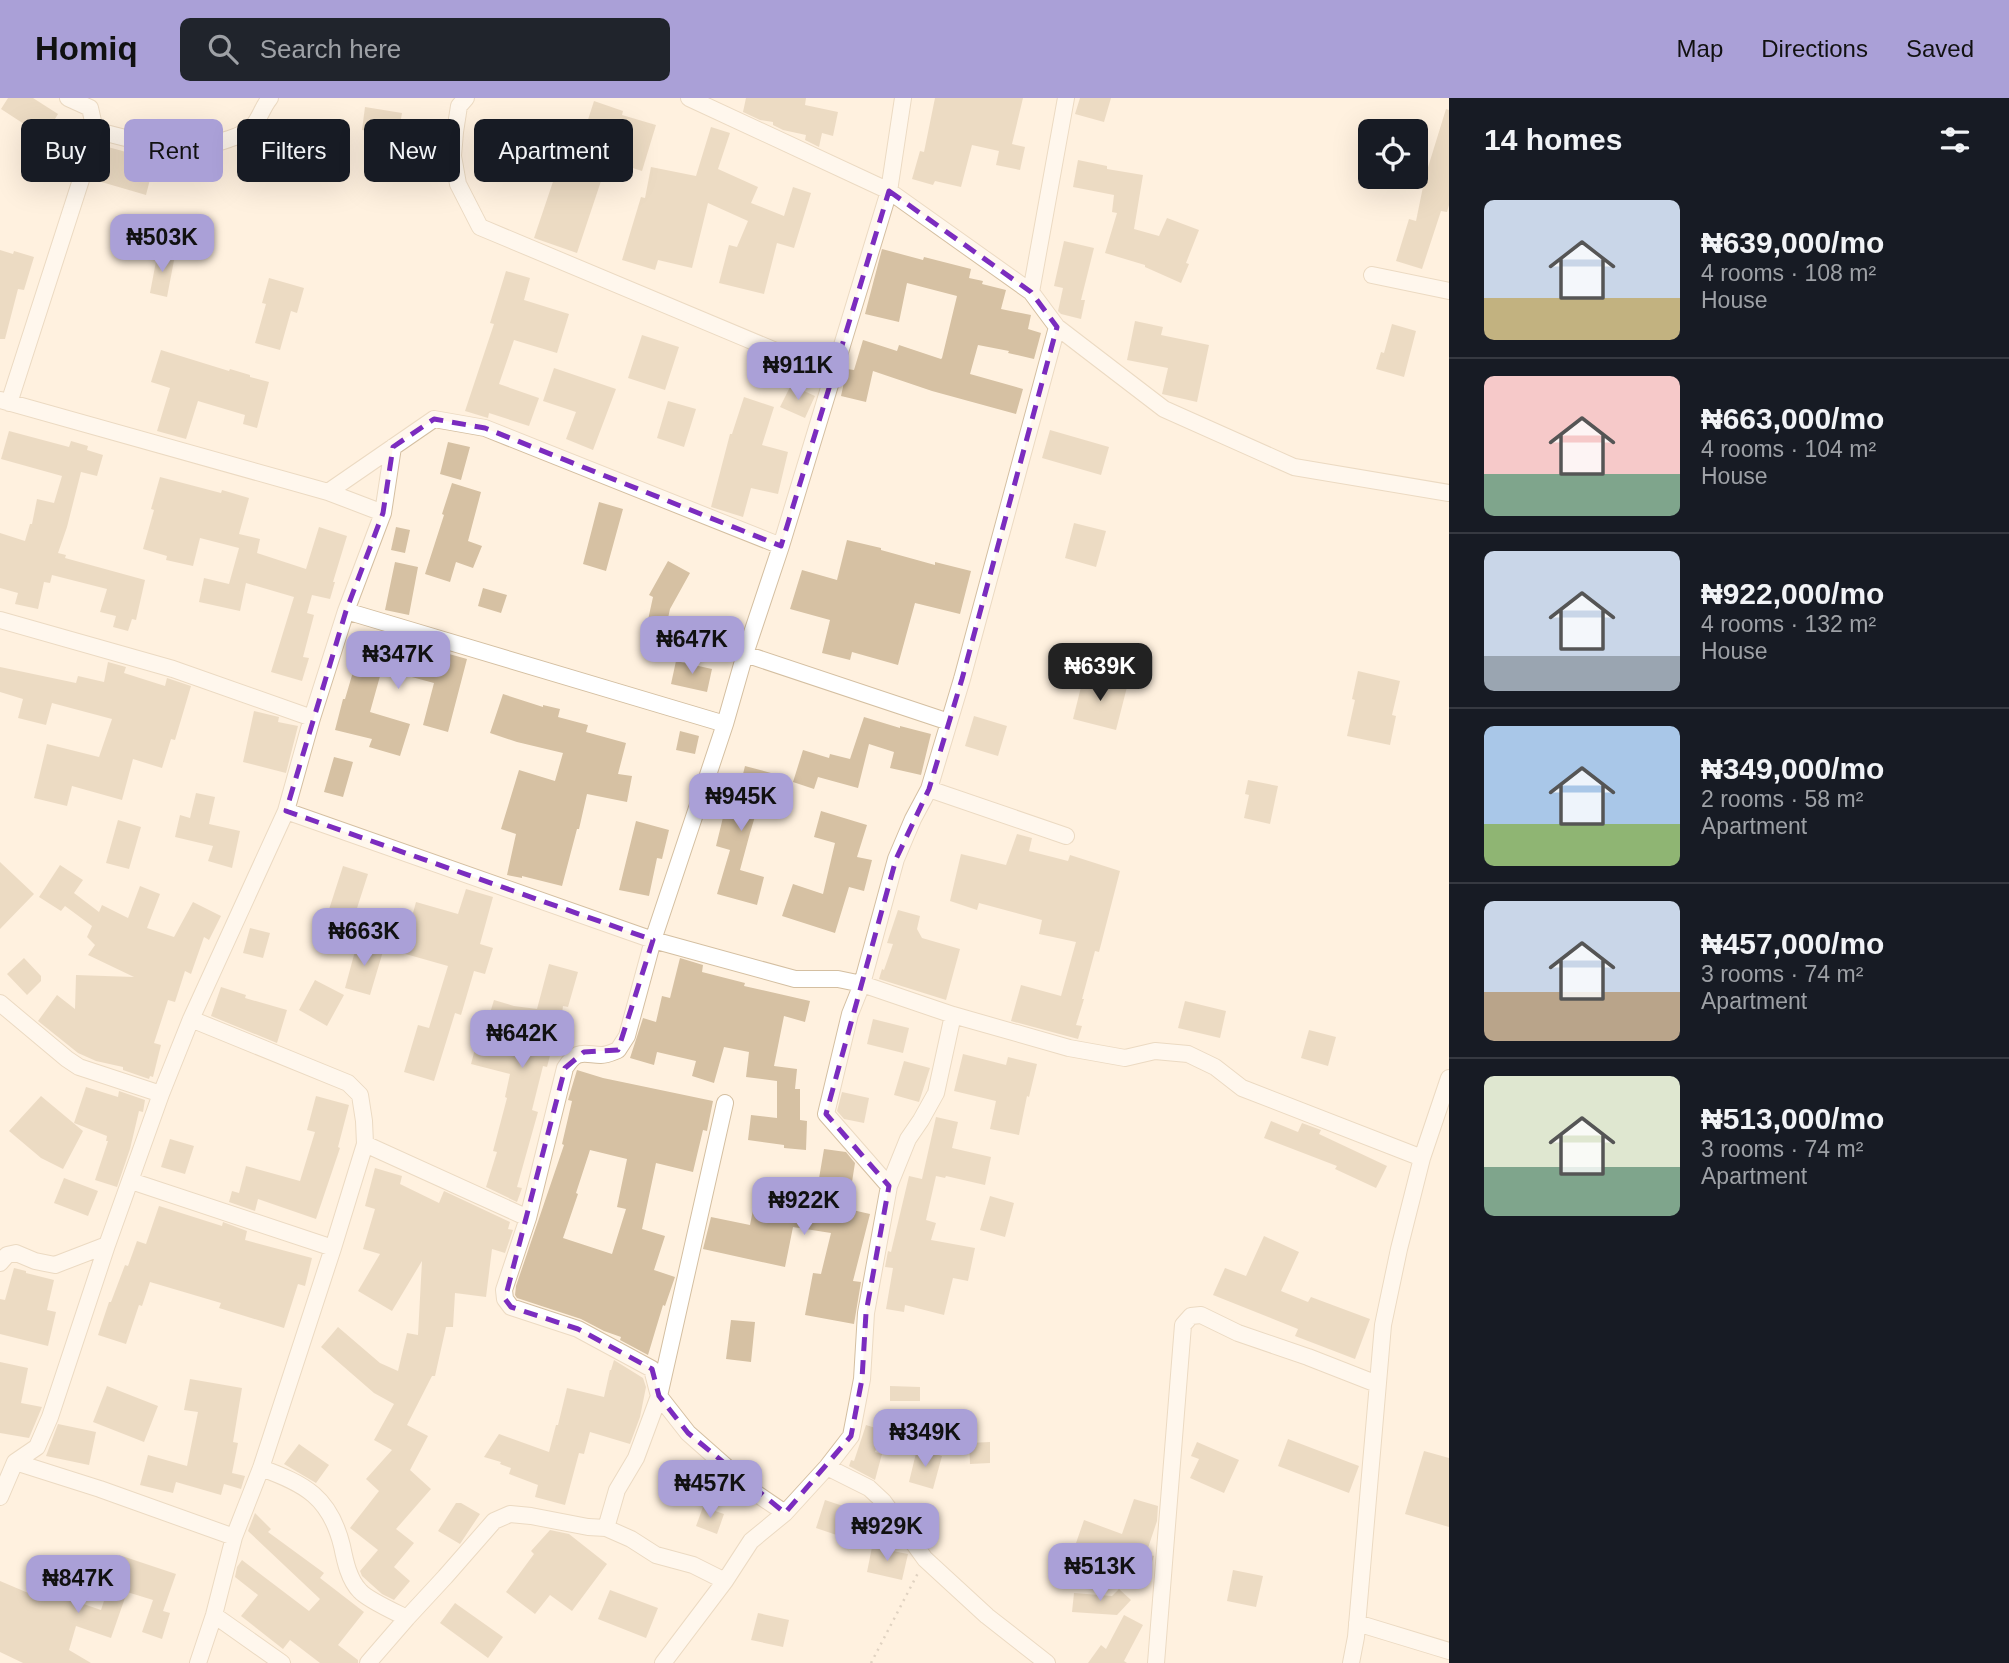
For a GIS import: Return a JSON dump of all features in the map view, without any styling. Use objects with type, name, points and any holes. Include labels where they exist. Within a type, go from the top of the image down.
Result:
[{"type":"street","points":[[68,98],[90,108],[92,119]]},
{"type":"street","points":[[110,134],[188,149],[217,144],[241,135],[254,126],[270,98]]},
{"type":"street","points":[[466,98],[460,106],[454,132],[453,156],[458,184],[480,227],[833,374]]},
{"type":"street","points":[[689,98],[889,191],[1031,292],[1057,327],[1164,409],[1294,467],[1449,493]]},
{"type":"street","points":[[785,1513],[757,1494],[688,1433],[659,1396],[652,1369],[579,1328],[511,1307],[503,1290],[528,1218],[565,1068],[573,1056],[584,1052],[604,1055],[618,1051],[627,1036],[653,940],[725,724],[889,191],[903,98]]},
{"type":"street","points":[[1031,292],[1066,98]]},
{"type":"street","points":[[80,182],[4,401],[328,492],[383,513]]},
{"type":"street","points":[[1372,275],[1449,291]]},
{"type":"street","points":[[889,1186],[826,1114],[850,1014],[862,984],[896,859],[929,789],[962,680],[1057,327]]},
{"type":"street","points":[[328,492],[434,419],[485,428],[781,546]]},
{"type":"street","points":[[0,1497],[15,1462],[37,1447],[50,1417],[161,1094],[191,1019],[286,811],[346,611],[383,513],[393,447]]},
{"type":"street","points":[[346,611],[725,724]]},
{"type":"street","points":[[0,620],[173,669],[312,718]]},
{"type":"street","points":[[745,654],[949,722]]},
{"type":"street","points":[[929,789],[1066,836]]},
{"type":"street","points":[[286,811],[653,940],[795,979],[838,978],[862,984],[953,1015],[1069,1048],[1125,1058],[1155,1051],[1188,1054],[1214,1067],[1242,1088],[1422,1158]]},
{"type":"street","points":[[0,1003],[79,1067],[161,1094]]},
{"type":"street","points":[[663,1663],[725,1581],[751,1541],[785,1513],[827,1467],[850,1436],[862,1379],[866,1313],[889,1186],[908,1139],[936,1093],[953,1015]]},
{"type":"street","points":[[191,1019],[348,1083],[360,1095],[365,1144],[261,1468],[234,1537],[214,1615],[198,1663]]},
{"type":"street","points":[[1351,1663],[1357,1623],[1383,1325],[1422,1158],[1449,1078]]},
{"type":"street","points":[[606,1528],[617,1490],[636,1458],[659,1396],[725,1102]]},
{"type":"street","points":[[365,1144],[528,1218]]},
{"type":"street","points":[[131,1181],[333,1248]]},
{"type":"street","points":[[0,1263],[7,1255],[16,1253],[55,1265],[107,1245]]},
{"type":"street","points":[[1156,1663],[1183,1325],[1191,1316],[1201,1315],[1238,1333],[1377,1384]]},
{"type":"street","points":[[15,1462],[234,1537]]},
{"type":"street","points":[[827,1467],[869,1488],[883,1501],[925,1559],[988,1616],[1047,1663]]},
{"type":"street","points":[[261,1468],[295,1480],[319,1500],[337,1528],[347,1568],[360,1592],[407,1618]]},
{"type":"street","points":[[368,1663],[494,1521],[510,1514],[606,1528],[631,1539],[656,1555],[693,1565],[725,1581]]},
{"type":"street","points":[[214,1615],[282,1663]]},
{"type":"street","points":[[1357,1623],[1449,1651]]},
{"type":"path","points":[[871,1663],[925,1559]]},
{"type":"highlighted area","points":[[889,191],[1031,292],[1057,327],[962,679],[929,789],[896,859],[826,1114],[889,1186],[866,1313],[862,1379],[851,1436],[785,1513],[688,1433],[659,1396],[652,1369],[578,1329],[511,1307],[505,1299],[565,1068],[584,1052],[618,1050],[653,940],[286,811],[346,611],[383,513],[393,447],[434,419],[485,428],[781,546]]},
{"type":"building","points":[[8,98],[33,98],[58,114],[55,119],[21,119],[21,122],[1,109]]},
{"type":"building","points":[[746,98],[806,98],[805,105],[838,112],[833,136],[822,133],[819,147],[805,140],[806,135],[783,130],[773,125],[773,122],[760,120],[743,112]]},
{"type":"building","points":[[935,98],[1023,98],[1012,144],[1025,147],[1020,170],[996,165],[999,151],[972,145],[961,187],[935,181],[933,185],[912,179],[920,151],[924,152]]},
{"type":"building","points":[[1080,98],[1111,98],[1104,122],[1075,114]]},
{"type":"building","points":[[594,101],[623,111],[622,115],[656,125],[642,171],[633,168],[633,119],[588,119]]},
{"type":"building","points":[[365,107],[402,113],[401,119],[364,119],[362,130]]},
{"type":"building","points":[[1446,109],[1449,110],[1449,205],[1447,212],[1441,211],[1422,269],[1396,261],[1409,219],[1416,221],[1423,189],[1428,189],[1428,167]]},
{"type":"building","points":[[711,127],[730,133],[718,169],[758,187],[751,203],[784,216],[793,187],[811,193],[794,248],[777,243],[764,294],[719,283],[729,245],[737,247],[748,221],[708,203],[692,268],[658,260],[655,270],[622,260],[641,197],[645,198],[651,167],[696,176]]},
{"type":"building","points":[[110,148],[124,151],[124,182],[149,182],[146,195],[101,182],[110,182]]},
{"type":"building","points":[[1078,160],[1107,166],[1107,169],[1143,175],[1134,229],[1159,236],[1167,218],[1199,230],[1181,283],[1145,265],[1105,253],[1117,213],[1112,212],[1114,195],[1073,187]]},
{"type":"building","points":[[553,182],[601,182],[577,253],[534,238]]},
{"type":"building","points":[[1064,241],[1094,248],[1081,300],[1085,300],[1081,319],[1058,311],[1063,288],[1054,286]]},
{"type":"building","points":[[882,249],[971,269],[969,278],[1006,290],[1001,309],[1031,315],[1028,329],[1041,333],[1034,359],[978,345],[970,374],[1023,389],[1016,414],[932,391],[873,371],[866,402],[841,396],[847,369],[854,370],[863,340],[897,351],[899,345],[942,358],[957,296],[907,283],[899,322],[865,314]]},
{"type":"building","points":[[0,250],[34,257],[24,290],[18,289],[5,339],[0,339]]},
{"type":"building","points":[[158,251],[175,255],[167,297],[150,293]]},
{"type":"building","points":[[506,271],[530,278],[524,300],[569,314],[557,353],[514,340],[499,384],[539,398],[529,426],[489,413],[488,418],[465,411],[494,324],[490,323]]},
{"type":"building","points":[[269,278],[304,288],[297,313],[291,311],[280,350],[255,343],[266,304],[262,303]]},
{"type":"building","points":[[1135,321],[1163,327],[1161,335],[1209,345],[1197,402],[1162,394],[1168,368],[1127,360]]},
{"type":"building","points":[[1392,324],[1416,331],[1404,377],[1376,369],[1381,352],[1384,353]]},
{"type":"building","points":[[642,335],[679,347],[665,390],[628,378]]},
{"type":"building","points":[[161,350],[269,382],[257,428],[243,424],[245,415],[198,401],[186,439],[157,431],[170,388],[151,382]]},
{"type":"building","points":[[554,368],[616,389],[593,450],[566,439],[576,412],[543,401]]},
{"type":"building","points":[[791,385],[815,396],[805,418],[780,407]]},
{"type":"building","points":[[744,397],[774,407],[762,445],[788,452],[778,494],[751,488],[743,517],[711,507],[730,434]]},
{"type":"building","points":[[668,401],[696,409],[684,447],[657,438]]},
{"type":"building","points":[[1050,430],[1109,447],[1101,475],[1042,458]]},
{"type":"building","points":[[9,431],[69,447],[71,441],[88,446],[87,450],[103,455],[97,476],[81,472],[58,553],[66,555],[65,558],[145,580],[136,620],[132,619],[128,631],[113,627],[116,616],[100,612],[107,589],[52,575],[50,583],[44,582],[38,609],[15,604],[18,593],[0,588],[0,533],[25,541],[37,499],[54,503],[62,476],[1,459]]},
{"type":"building","points":[[448,442],[470,447],[461,480],[440,474]]},
{"type":"building","points":[[160,477],[249,498],[239,534],[260,539],[257,553],[306,569],[319,527],[347,536],[330,599],[312,595],[307,613],[314,615],[303,657],[309,658],[302,681],[271,672],[294,597],[246,583],[240,611],[199,602],[204,578],[229,584],[239,548],[200,538],[193,566],[166,560],[167,556],[143,549]]},
{"type":"building","points":[[452,483],[481,492],[468,541],[482,546],[473,568],[456,562],[450,582],[425,574]]},
{"type":"building","points":[[599,502],[623,509],[606,571],[583,564]]},
{"type":"building","points":[[1074,523],[1106,531],[1096,567],[1065,558]]},
{"type":"building","points":[[396,527],[410,530],[405,553],[391,550]]},
{"type":"building","points":[[847,540],[935,565],[935,562],[971,571],[960,614],[915,603],[898,665],[852,652],[850,660],[822,653],[830,620],[790,609],[802,570],[837,580]]},
{"type":"building","points":[[668,561],[690,573],[670,609],[660,655],[641,652],[653,597],[649,595]]},
{"type":"building","points":[[395,562],[418,567],[409,615],[385,610]]},
{"type":"building","points":[[483,588],[507,595],[501,613],[478,606]]},
{"type":"building","points":[[365,631],[392,637],[390,643],[441,656],[442,652],[467,659],[448,732],[423,725],[434,683],[382,669],[370,712],[410,724],[400,756],[369,747],[372,739],[335,730]]},
{"type":"building","points":[[676,661],[712,669],[707,692],[671,684]]},
{"type":"building","points":[[108,662],[126,667],[124,673],[165,686],[167,678],[191,686],[175,740],[171,739],[162,768],[133,759],[122,800],[72,786],[67,806],[34,798],[47,744],[99,757],[112,719],[52,703],[46,725],[18,718],[23,699],[0,692],[0,667],[76,683],[78,676],[104,682]]},
{"type":"building","points":[[1358,671],[1400,681],[1392,715],[1396,716],[1390,745],[1347,736]]},
{"type":"building","points":[[1084,675],[1127,687],[1116,730],[1073,719]]},
{"type":"building","points":[[503,694],[543,707],[560,709],[558,717],[588,725],[586,732],[626,743],[618,774],[632,776],[627,802],[587,794],[562,886],[507,875],[516,834],[501,829],[519,770],[555,781],[563,753],[490,733]]},
{"type":"building","points":[[254,711],[279,717],[278,722],[298,726],[286,773],[243,762]]},
{"type":"building","points":[[974,716],[1007,726],[998,756],[965,746]]},
{"type":"building","points":[[864,717],[931,734],[921,775],[890,768],[894,752],[869,744],[858,788],[818,777],[814,789],[793,782],[803,750],[829,758],[830,754],[850,759]]},
{"type":"building","points":[[680,731],[699,736],[695,754],[676,750]]},
{"type":"building","points":[[334,757],[353,762],[343,797],[324,792]]},
{"type":"building","points":[[745,766],[771,773],[759,814],[756,813],[740,870],[764,877],[757,905],[717,894],[730,850],[716,846],[728,797],[712,796],[716,784],[740,786]]},
{"type":"building","points":[[1248,780],[1278,786],[1270,824],[1244,818],[1249,795],[1245,794]]},
{"type":"building","points":[[196,793],[215,797],[209,824],[240,831],[232,868],[208,861],[213,846],[175,837],[180,815],[190,818]]},
{"type":"building","points":[[821,811],[867,825],[857,857],[872,860],[864,891],[849,887],[835,933],[782,916],[793,884],[823,894],[835,843],[814,837]]},
{"type":"building","points":[[118,820],[141,827],[129,869],[106,863]]},
{"type":"building","points":[[636,821],[669,830],[662,859],[657,858],[649,896],[619,890]]},
{"type":"building","points":[[1017,834],[1032,838],[1029,851],[1068,861],[1070,855],[1120,871],[1099,952],[1095,951],[1082,999],[1076,1025],[1082,1026],[1078,1039],[1011,1021],[1021,985],[1061,996],[1076,942],[1039,934],[1042,920],[979,903],[977,910],[950,901],[961,854],[1006,865]]},
{"type":"building","points":[[0,862],[34,894],[0,929]]},
{"type":"building","points":[[60,865],[83,880],[74,893],[99,912],[102,905],[128,918],[140,886],[160,894],[147,928],[174,937],[193,902],[221,916],[209,940],[204,937],[191,974],[185,971],[175,1002],[168,1000],[154,1043],[161,1045],[153,1077],[150,1076],[149,1079],[123,1070],[123,1067],[96,1061],[78,1053],[38,1021],[57,995],[75,1009],[76,975],[134,977],[88,955],[95,945],[87,937],[92,926],[65,906],[61,911],[39,897]]},
{"type":"building","points":[[343,866],[368,874],[349,933],[324,925]]},
{"type":"building","points":[[466,889],[493,897],[480,944],[493,948],[485,974],[474,971],[461,1015],[455,1013],[434,1081],[404,1072],[418,1025],[429,1028],[448,966],[402,953],[416,902],[458,914]]},
{"type":"building","points":[[898,910],[920,916],[917,929],[922,938],[960,949],[946,1000],[879,979],[893,944],[887,943]]},
{"type":"building","points":[[250,928],[270,933],[263,958],[243,953]]},
{"type":"building","points":[[358,940],[384,948],[370,995],[345,988]]},
{"type":"building","points":[[24,958],[41,976],[41,981],[27,995],[7,974]]},
{"type":"building","points":[[680,958],[703,965],[702,972],[745,983],[744,986],[810,1001],[805,1022],[784,1016],[774,1066],[797,1069],[795,1089],[800,1089],[800,1120],[807,1121],[806,1150],[748,1140],[751,1115],[777,1118],[777,1081],[746,1077],[749,1052],[724,1047],[714,1083],[692,1076],[696,1061],[657,1052],[654,1065],[630,1058],[643,1018],[656,1022],[662,996],[670,998]]},
{"type":"building","points":[[549,964],[578,972],[568,1007],[563,1006],[559,1040],[554,1040],[547,1067],[543,1066],[532,1110],[538,1112],[517,1187],[522,1188],[517,1202],[486,1187],[497,1152],[493,1151],[507,1098],[505,1097],[510,1074],[471,1064],[476,1045],[480,1046],[494,1000],[537,1009]]},
{"type":"building","points":[[315,980],[344,995],[327,1026],[299,1010]]},
{"type":"building","points":[[221,987],[246,995],[245,998],[287,1010],[277,1043],[211,1016]]},
{"type":"building","points":[[1185,1001],[1226,1011],[1220,1038],[1178,1028]]},
{"type":"building","points":[[873,1019],[909,1028],[903,1053],[867,1044]]},
{"type":"building","points":[[1309,1030],[1336,1037],[1328,1066],[1301,1058]]},
{"type":"building","points":[[963,1054],[1006,1065],[1008,1057],[1037,1064],[1019,1135],[990,1129],[996,1101],[954,1091]]},
{"type":"building","points":[[904,1061],[930,1068],[919,1102],[894,1095]]},
{"type":"building","points":[[577,1070],[713,1101],[707,1131],[703,1130],[693,1172],[656,1163],[642,1229],[665,1236],[654,1270],[675,1277],[665,1306],[663,1305],[648,1355],[620,1340],[621,1337],[515,1295],[564,1145],[562,1144],[572,1101],[568,1100]],"holes":[[[590,1150],[627,1159],[617,1207],[626,1209],[612,1254],[563,1238]]]},
{"type":"building","points":[[86,1087],[118,1097],[119,1091],[145,1100],[143,1112],[139,1111],[117,1187],[95,1180],[108,1141],[107,1136],[74,1123]]},
{"type":"building","points":[[842,1092],[869,1098],[864,1123],[844,1119],[837,1111]]},
{"type":"building","points":[[41,1096],[83,1131],[63,1169],[41,1158],[9,1131]]},
{"type":"building","points":[[316,1096],[349,1105],[338,1147],[340,1148],[316,1219],[258,1199],[255,1211],[229,1202],[232,1191],[239,1193],[246,1166],[300,1181],[315,1132],[307,1130]]},
{"type":"building","points":[[936,1117],[958,1122],[952,1148],[991,1157],[985,1185],[936,1176],[926,1220],[936,1223],[931,1240],[975,1248],[968,1281],[953,1278],[944,1315],[905,1305],[904,1312],[886,1309],[893,1268],[885,1267],[888,1251],[891,1252],[909,1176],[922,1179]]},
{"type":"building","points":[[1271,1121],[1298,1132],[1302,1123],[1321,1130],[1319,1134],[1387,1166],[1376,1188],[1335,1169],[1337,1166],[1264,1138]]},
{"type":"building","points":[[170,1139],[194,1146],[185,1174],[161,1167]]},
{"type":"building","points":[[824,1149],[846,1152],[855,1163],[852,1182],[839,1179],[835,1206],[870,1214],[853,1281],[861,1282],[854,1324],[805,1315],[813,1273],[821,1274],[831,1233],[793,1227],[785,1267],[703,1249],[711,1217],[750,1225],[758,1184],[816,1196]]},
{"type":"building","points":[[375,1168],[402,1176],[400,1184],[439,1203],[444,1191],[510,1222],[508,1229],[513,1230],[505,1253],[492,1249],[486,1297],[455,1293],[453,1327],[446,1327],[435,1376],[432,1376],[407,1425],[428,1436],[410,1470],[431,1489],[396,1529],[414,1543],[394,1567],[410,1581],[394,1600],[382,1594],[362,1576],[360,1571],[378,1550],[350,1528],[379,1491],[366,1479],[392,1450],[374,1440],[394,1404],[374,1393],[321,1347],[338,1327],[380,1363],[398,1371],[407,1333],[418,1335],[422,1261],[392,1311],[358,1291],[380,1254],[363,1249],[375,1209],[365,1206]]},
{"type":"building","points":[[64,1178],[98,1191],[88,1216],[54,1203]]},
{"type":"building","points":[[990,1196],[1014,1203],[1005,1237],[980,1230]]},
{"type":"building","points":[[159,1206],[222,1226],[223,1222],[247,1231],[245,1240],[312,1258],[305,1286],[298,1284],[284,1328],[219,1308],[221,1303],[150,1282],[126,1344],[98,1335],[125,1265],[128,1266],[137,1241],[146,1244]]},
{"type":"building","points":[[1264,1236],[1299,1252],[1281,1291],[1308,1302],[1311,1297],[1370,1319],[1355,1359],[1295,1336],[1298,1329],[1213,1295],[1225,1268],[1246,1276]]},
{"type":"building","points":[[14,1268],[54,1280],[47,1310],[56,1312],[48,1346],[0,1334],[0,1299],[5,1300]]},
{"type":"building","points":[[731,1320],[755,1322],[751,1362],[726,1359]]},
{"type":"building","points":[[614,1360],[643,1378],[646,1387],[640,1417],[630,1444],[590,1432],[584,1454],[579,1453],[565,1505],[535,1497],[538,1485],[509,1474],[511,1468],[484,1457],[499,1434],[549,1452],[567,1388],[604,1397]]},
{"type":"building","points":[[0,1362],[28,1368],[21,1403],[42,1407],[29,1438],[0,1433]]},
{"type":"building","points":[[190,1379],[242,1388],[233,1442],[238,1443],[232,1473],[245,1476],[241,1489],[224,1484],[221,1495],[176,1482],[173,1493],[140,1485],[148,1455],[187,1466],[198,1412],[184,1410]]},
{"type":"building","points":[[107,1386],[158,1406],[144,1442],[93,1422]]},
{"type":"building","points":[[890,1386],[920,1387],[920,1401],[890,1401]]},
{"type":"building","points":[[58,1424],[96,1432],[89,1465],[46,1456]]},
{"type":"building","points":[[866,1425],[882,1430],[875,1452],[882,1454],[875,1480],[849,1466],[851,1460],[854,1461]]},
{"type":"building","points":[[1288,1439],[1359,1466],[1349,1493],[1278,1466]]},
{"type":"building","points":[[990,1442],[990,1463],[970,1464],[969,1443]]},
{"type":"building","points":[[1197,1442],[1239,1460],[1224,1493],[1190,1478],[1199,1459],[1191,1456]]},
{"type":"building","points":[[299,1444],[329,1465],[316,1483],[284,1464]]},
{"type":"building","points":[[917,1449],[942,1456],[933,1489],[909,1482]]},
{"type":"building","points":[[1424,1451],[1449,1458],[1449,1527],[1405,1514]]},
{"type":"building","points":[[1134,1499],[1158,1506],[1157,1521],[1146,1554],[1154,1556],[1147,1578],[1117,1569],[1119,1561],[1075,1546],[1084,1520],[1122,1534]]},
{"type":"building","points":[[825,1500],[870,1515],[860,1543],[816,1528]]},
{"type":"building","points":[[456,1503],[480,1514],[460,1544],[438,1531]]},
{"type":"building","points":[[703,1507],[724,1514],[717,1534],[696,1526]]},
{"type":"building","points":[[255,1513],[271,1529],[268,1532],[324,1573],[320,1578],[364,1612],[338,1645],[358,1660],[358,1663],[320,1663],[290,1640],[283,1649],[241,1616],[258,1595],[235,1577],[242,1560],[309,1611],[320,1599],[248,1531]]},
{"type":"building","points":[[550,1530],[569,1534],[607,1564],[572,1611],[550,1595],[535,1614],[506,1592],[534,1554],[531,1551]]},
{"type":"building","points":[[872,1547],[908,1554],[902,1580],[867,1572]]},
{"type":"building","points":[[119,1555],[176,1574],[163,1611],[170,1613],[162,1639],[142,1632],[153,1600],[127,1592],[111,1638],[76,1626],[69,1650],[91,1663],[23,1663],[0,1652],[0,1581],[33,1595],[34,1591],[59,1601],[60,1596],[101,1610]]},
{"type":"building","points":[[1233,1570],[1263,1576],[1256,1607],[1227,1601]]},
{"type":"building","points":[[1119,1589],[1131,1600],[1117,1615],[1072,1612],[1074,1593],[1112,1596]]},
{"type":"building","points":[[610,1590],[658,1608],[646,1638],[598,1619]]},
{"type":"building","points":[[455,1603],[503,1637],[488,1658],[440,1623]]},
{"type":"building","points":[[758,1613],[789,1620],[783,1647],[751,1640]]},
{"type":"building","points":[[1124,1615],[1143,1625],[1124,1661],[1127,1663],[1088,1663],[1101,1645],[1106,1649]]}]
